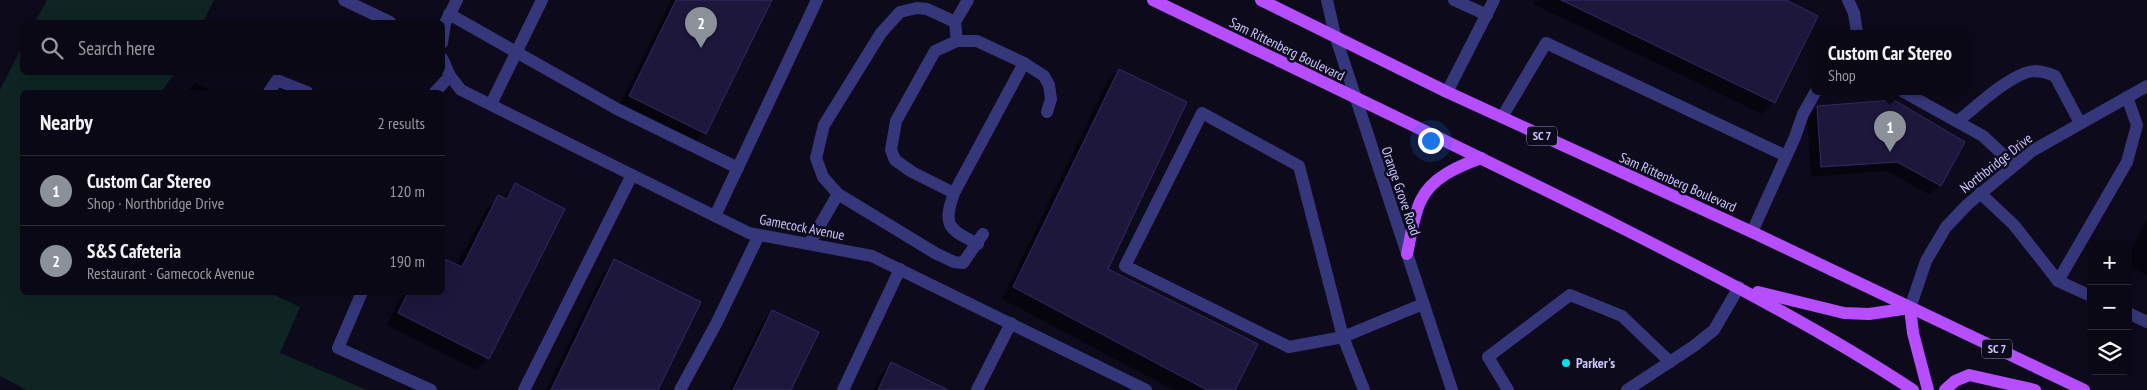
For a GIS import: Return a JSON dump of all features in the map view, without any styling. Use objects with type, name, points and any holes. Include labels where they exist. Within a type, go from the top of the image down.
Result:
[{"type":"main road","name":"Sam Rittenberg Boulevard","points":[[1153,0],[1481,158],[1739,287],[1862,357],[1913,390]]},
{"type":"main road","name":"Sam Rittenberg Boulevard","points":[[1261,0],[1448,92],[1752,232],[2084,390]]},
{"type":"main road","points":[[1407,254],[1421,200],[1439,178],[1462,165],[1481,158]]},
{"type":"main road","points":[[1739,287],[1844,313],[1869,314],[1910,308],[1913,332],[1928,390]]},
{"type":"main road","points":[[1945,390],[1955,381],[1969,375],[2035,390]]},
{"type":"street","points":[[344,0],[386,20]]},
{"type":"street","points":[[445,27],[456,0]]},
{"type":"street","points":[[491,104],[542,0]]},
{"type":"street","points":[[715,216],[817,0]]},
{"type":"street","points":[[958,41],[955,22],[968,0]]},
{"type":"street","name":"Orange Grove Road","points":[[1327,0],[1335,35],[1452,390]]},
{"type":"street","points":[[1454,0],[1486,15]]},
{"type":"street","points":[[1448,92],[1494,0]]},
{"type":"street","points":[[1848,0],[1854,13],[1857,30]]},
{"type":"street","points":[[955,22],[928,9],[916,8],[900,12],[881,33],[824,125],[816,158],[823,177],[838,194],[935,253],[954,262],[964,264],[981,239],[957,233],[951,227],[947,213],[954,193],[1024,63]]},
{"type":"street","points":[[449,14],[617,108],[738,168]]},
{"type":"street","points":[[954,193],[912,172],[895,160],[891,150],[896,121],[935,51],[958,41],[977,41],[1024,63],[1044,76],[1049,85],[1051,100],[1047,112]]},
{"type":"street","points":[[1502,117],[1546,43],[1786,156]]},
{"type":"street","name":"Gamecock Avenue","points":[[445,65],[450,76],[461,90],[749,233],[872,256],[1146,390]]},
{"type":"street","points":[[1958,121],[2025,73],[2041,71],[2055,76],[2080,123]]},
{"type":"street","points":[[437,90],[450,76]]},
{"type":"street","points":[[271,90],[276,80],[302,90]]},
{"type":"street","name":"Northbridge Drive","points":[[1910,308],[1926,262],[1946,227],[1980,193],[2032,150],[2147,86]]},
{"type":"street","points":[[1752,232],[1807,105],[1813,95]]},
{"type":"street","points":[[1909,95],[1983,136],[2014,165]]},
{"type":"street","points":[[2058,281],[2127,162],[2142,124],[2127,97]]},
{"type":"street","points":[[1364,390],[1343,337],[1299,166],[1202,113],[1125,266],[1290,347],[1343,337],[1423,304]]},
{"type":"street","points":[[524,390],[632,174]]},
{"type":"street","points":[[1980,193],[2014,225],[2058,281],[2087,294]]},
{"type":"street","points":[[809,244],[838,194]]},
{"type":"street","points":[[680,390],[716,324],[759,235]]},
{"type":"street","points":[[843,390],[900,270]]},
{"type":"street","points":[[1627,390],[1714,330],[1739,287]]},
{"type":"street","points":[[361,295],[338,348],[431,390]]},
{"type":"street","points":[[1508,390],[1488,357],[1570,295],[1622,316],[1670,362]]},
{"type":"street","points":[[2132,315],[2147,322]]},
{"type":"street","points":[[977,390],[1011,324]]},
{"type":"green space","points":[[47,0],[214,0],[204,20],[36,20]]},
{"type":"green space","points":[[20,51],[20,75],[174,75],[162,90],[20,90],[20,295],[274,295],[300,307],[280,353],[367,390],[27,390],[0,376],[0,90]]},
{"type":"building","points":[[676,0],[772,0],[706,134],[629,96]]},
{"type":"building","points":[[1561,0],[1786,0],[1818,16],[1775,103]]},
{"type":"building","points":[[1119,69],[1187,102],[1108,269],[1258,344],[1235,390],[1207,390],[1013,287]]},
{"type":"building","points":[[1894,100],[1965,142],[1941,186],[1897,162],[1821,167],[1817,106]]},
{"type":"building","points":[[515,183],[565,209],[489,359],[398,313],[407,295],[445,295],[445,259],[462,267],[498,195],[507,199]]},
{"type":"building","points":[[614,259],[701,302],[658,390],[551,390]]},
{"type":"building","points":[[772,310],[819,332],[791,390],[733,390]]},
{"type":"building","points":[[891,362],[948,390],[878,390]]},
{"type":"place","name":"S&S Cafeteria","points":[[701,48]]},
{"type":"place","name":"Custom Car Stereo","points":[[1890,152]]},
{"type":"place","name":"Parker's","points":[[1566,363]]}]
